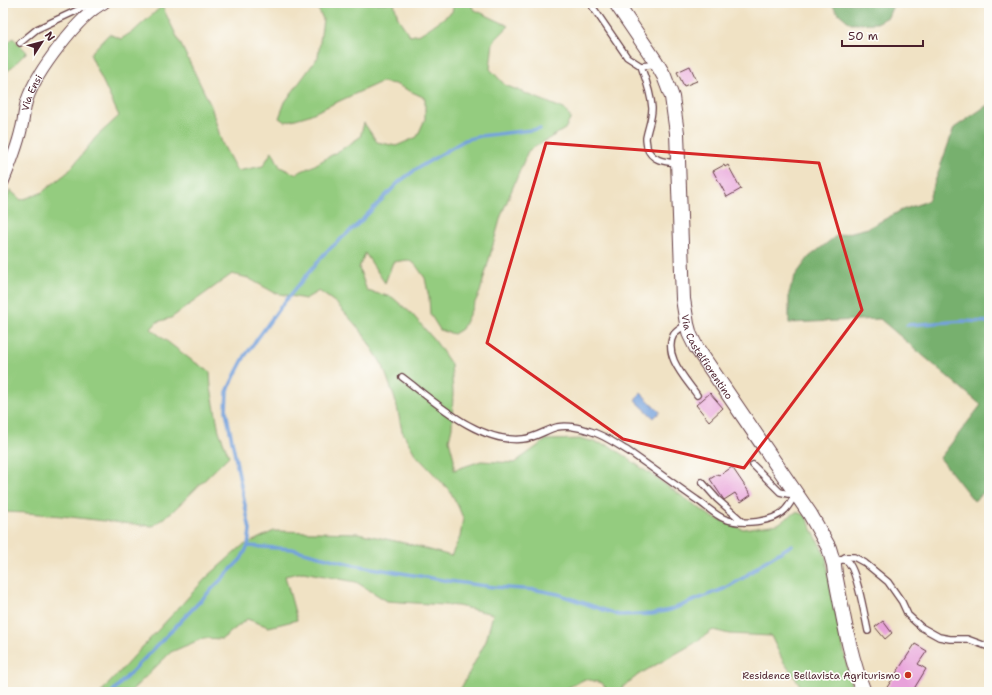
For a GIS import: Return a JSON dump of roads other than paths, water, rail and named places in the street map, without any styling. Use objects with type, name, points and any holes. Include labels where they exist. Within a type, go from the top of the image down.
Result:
[{"type":"street","name":"Via Ensi","points":[[3,182],[13,158],[27,100],[40,72],[83,18],[104,3]]},
{"type":"street","name":"Via Castelfiorentino","points":[[616,3],[651,65],[664,76],[672,97],[677,133],[683,299],[690,336],[810,514],[838,562],[835,574],[857,676],[864,692]]},
{"type":"lane","points":[[20,42],[37,28],[93,3]]},
{"type":"lane","points":[[590,3],[627,57],[641,66],[649,88],[652,108],[651,122],[646,140],[648,150],[653,157],[660,161],[678,163]]},
{"type":"lane","points":[[641,66],[651,65]]},
{"type":"lane","points":[[687,324],[674,333],[670,347],[674,361],[697,395]]},
{"type":"lane","points":[[402,377],[458,419],[484,433],[502,438],[523,439],[558,427],[591,431],[638,458],[724,519],[759,521],[774,518],[785,510],[796,494]]},
{"type":"lane","points":[[753,465],[780,492],[796,494]]},
{"type":"lane","points":[[702,482],[717,499],[742,521]]},
{"type":"lane","points":[[838,562],[845,557],[854,557],[865,563],[888,582],[902,602],[908,615],[921,627],[940,638],[967,639],[989,647]]},
{"type":"lane","points":[[838,562],[847,561],[857,580],[868,631]]},
{"type":"water","points":[[641,393],[660,412],[654,418],[635,400]]},
{"type":"waterway","points":[[112,692],[241,559],[248,546],[250,530],[226,411],[227,392],[245,356],[278,310],[324,254],[358,224],[400,181],[418,168],[465,140],[480,136],[540,129]]},
{"type":"waterway","points":[[907,325],[964,321],[989,322]]},
{"type":"waterway","points":[[248,546],[292,549],[354,565],[455,582],[537,590],[558,594],[618,615],[652,614],[670,610],[726,588],[792,545]]},
{"type":"place","name":"Residence Bellavista Agriturismo","points":[[908,675]]}]
